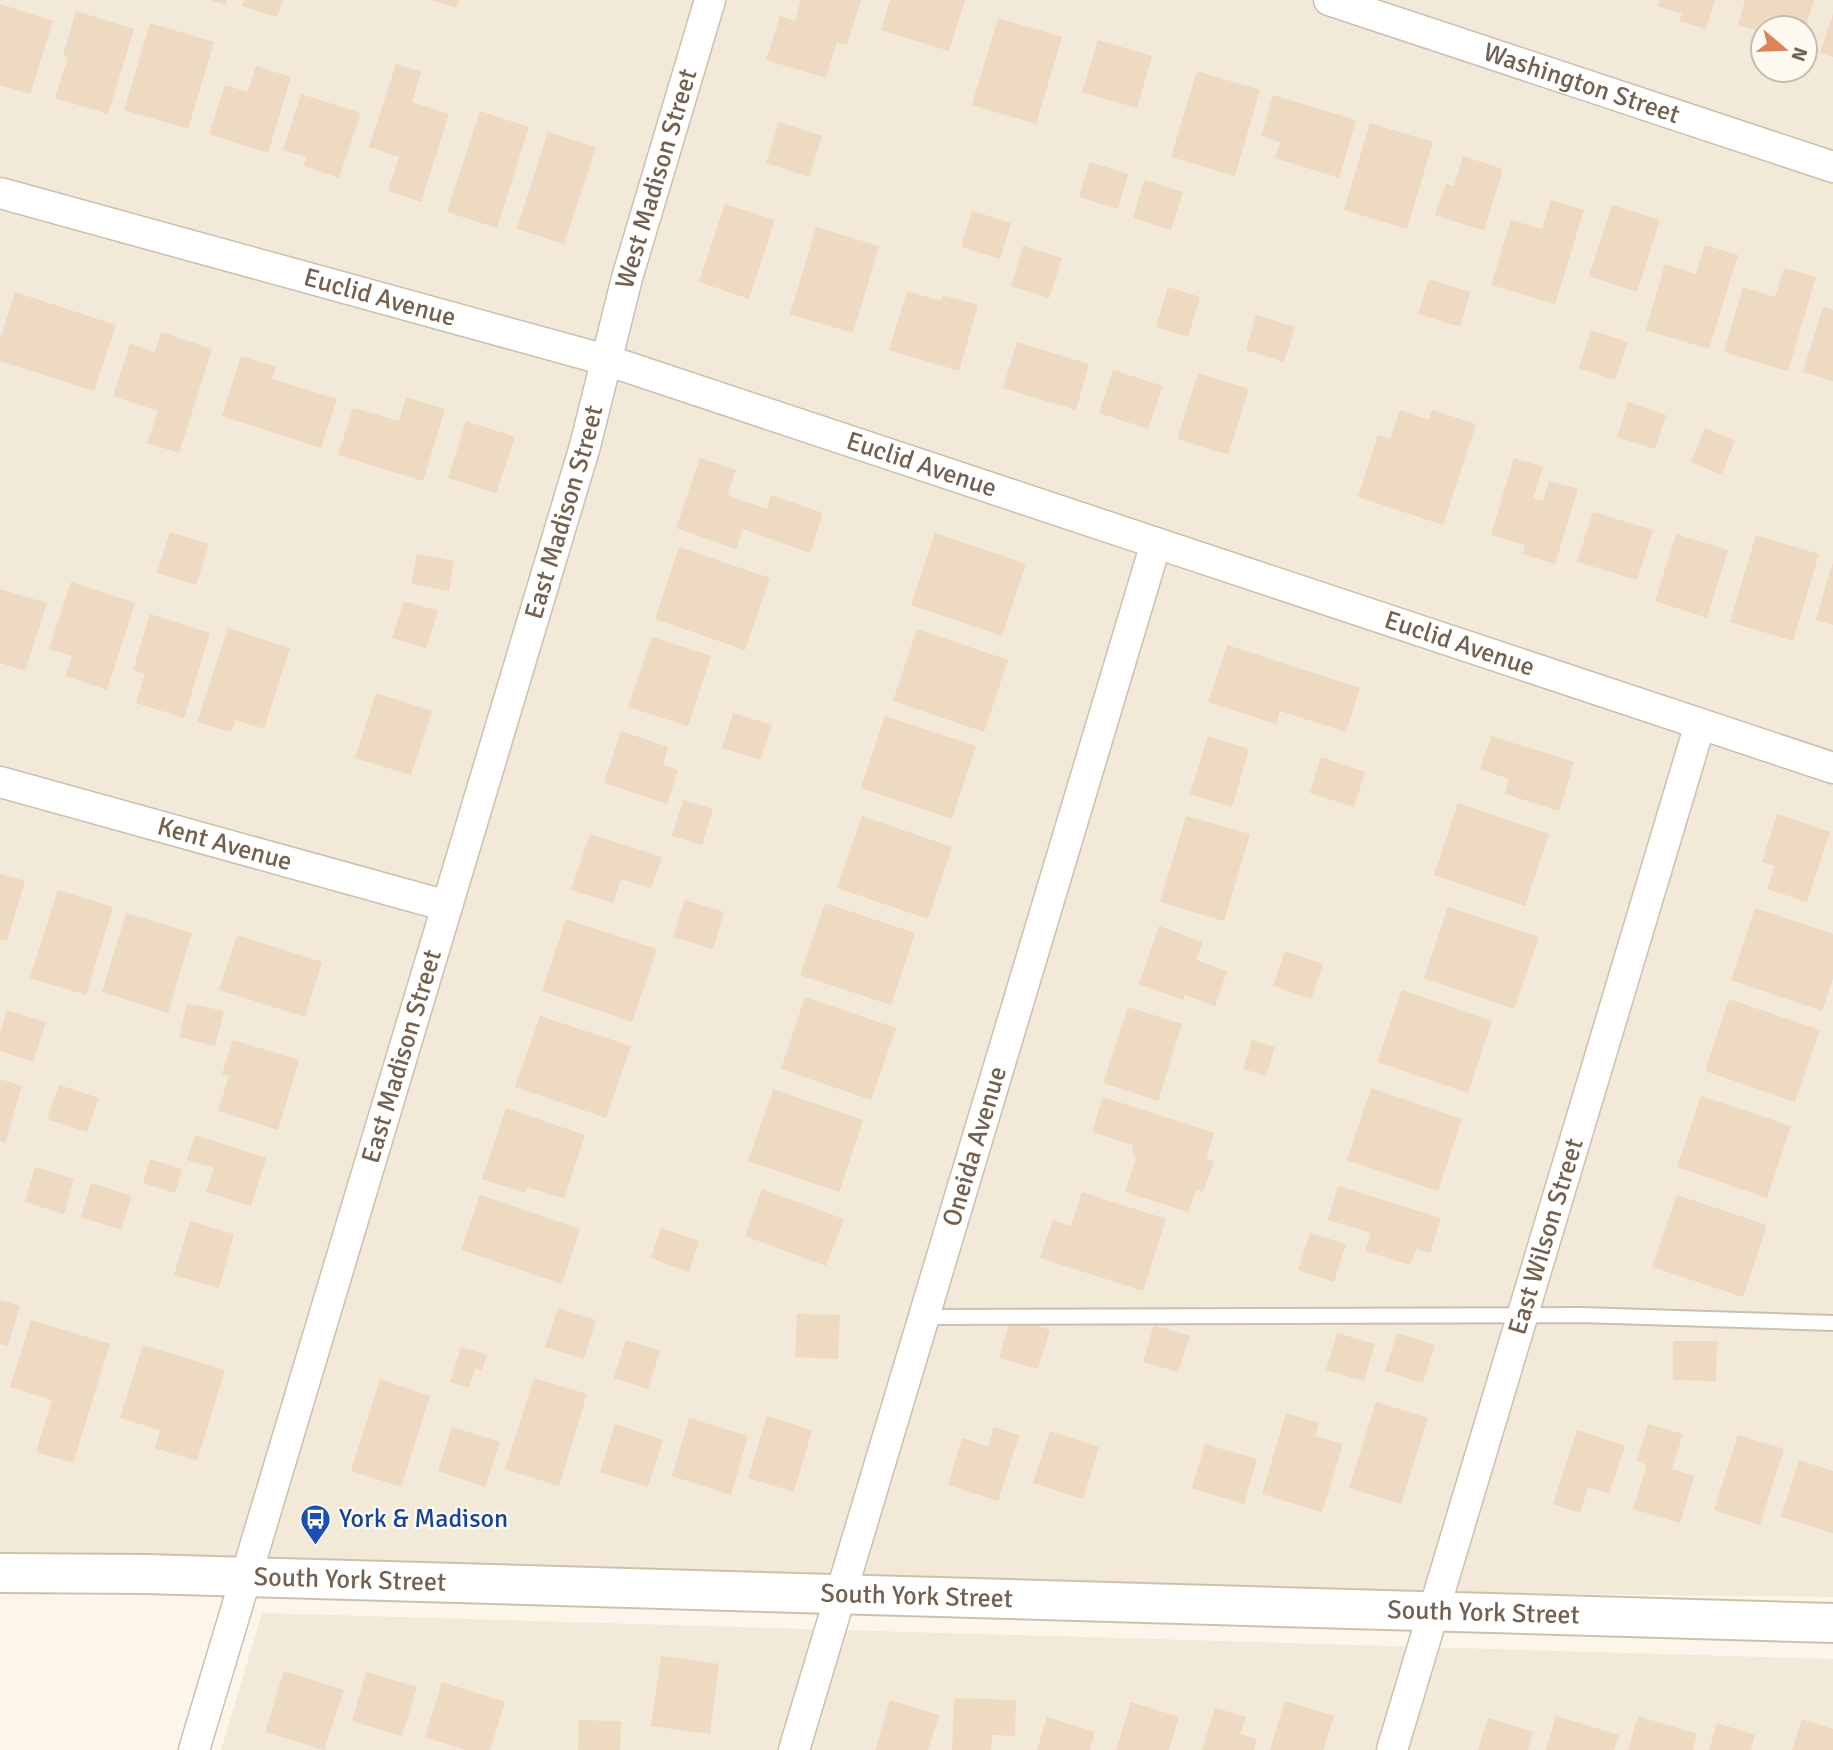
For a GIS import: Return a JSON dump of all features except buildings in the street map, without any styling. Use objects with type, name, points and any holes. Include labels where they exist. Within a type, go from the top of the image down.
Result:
[{"type":"main road","name":"South York Street","points":[[0,1573],[146,1574],[1833,1623]]},
{"type":"street","name":"West Madison Street","points":[[606,360],[627,278],[710,0]]},
{"type":"street","name":"Washington Street","points":[[1329,0],[1833,167]]},
{"type":"street","name":"Euclid Avenue","points":[[0,193],[606,360],[1833,768]]},
{"type":"street","name":"East Madison Street","points":[[194,1750],[585,446],[606,360]]},
{"type":"street","name":"Oneida Avenue","points":[[794,1750],[1156,543]]},
{"type":"street","name":"East Wilson Street","points":[[1392,1750],[1700,724]]},
{"type":"street","name":"Kent Avenue","points":[[0,782],[447,906]]},
{"type":"lane","points":[[924,1317],[1581,1315],[1833,1324]]},
{"type":"shaded area","points":[[0,0],[1833,0],[1833,1597],[0,1576]]},
{"type":"shaded area","points":[[262,1613],[1833,1659],[1833,1750],[221,1750]]},
{"type":"place","name":"York & Madison","points":[[316,1546]]}]
